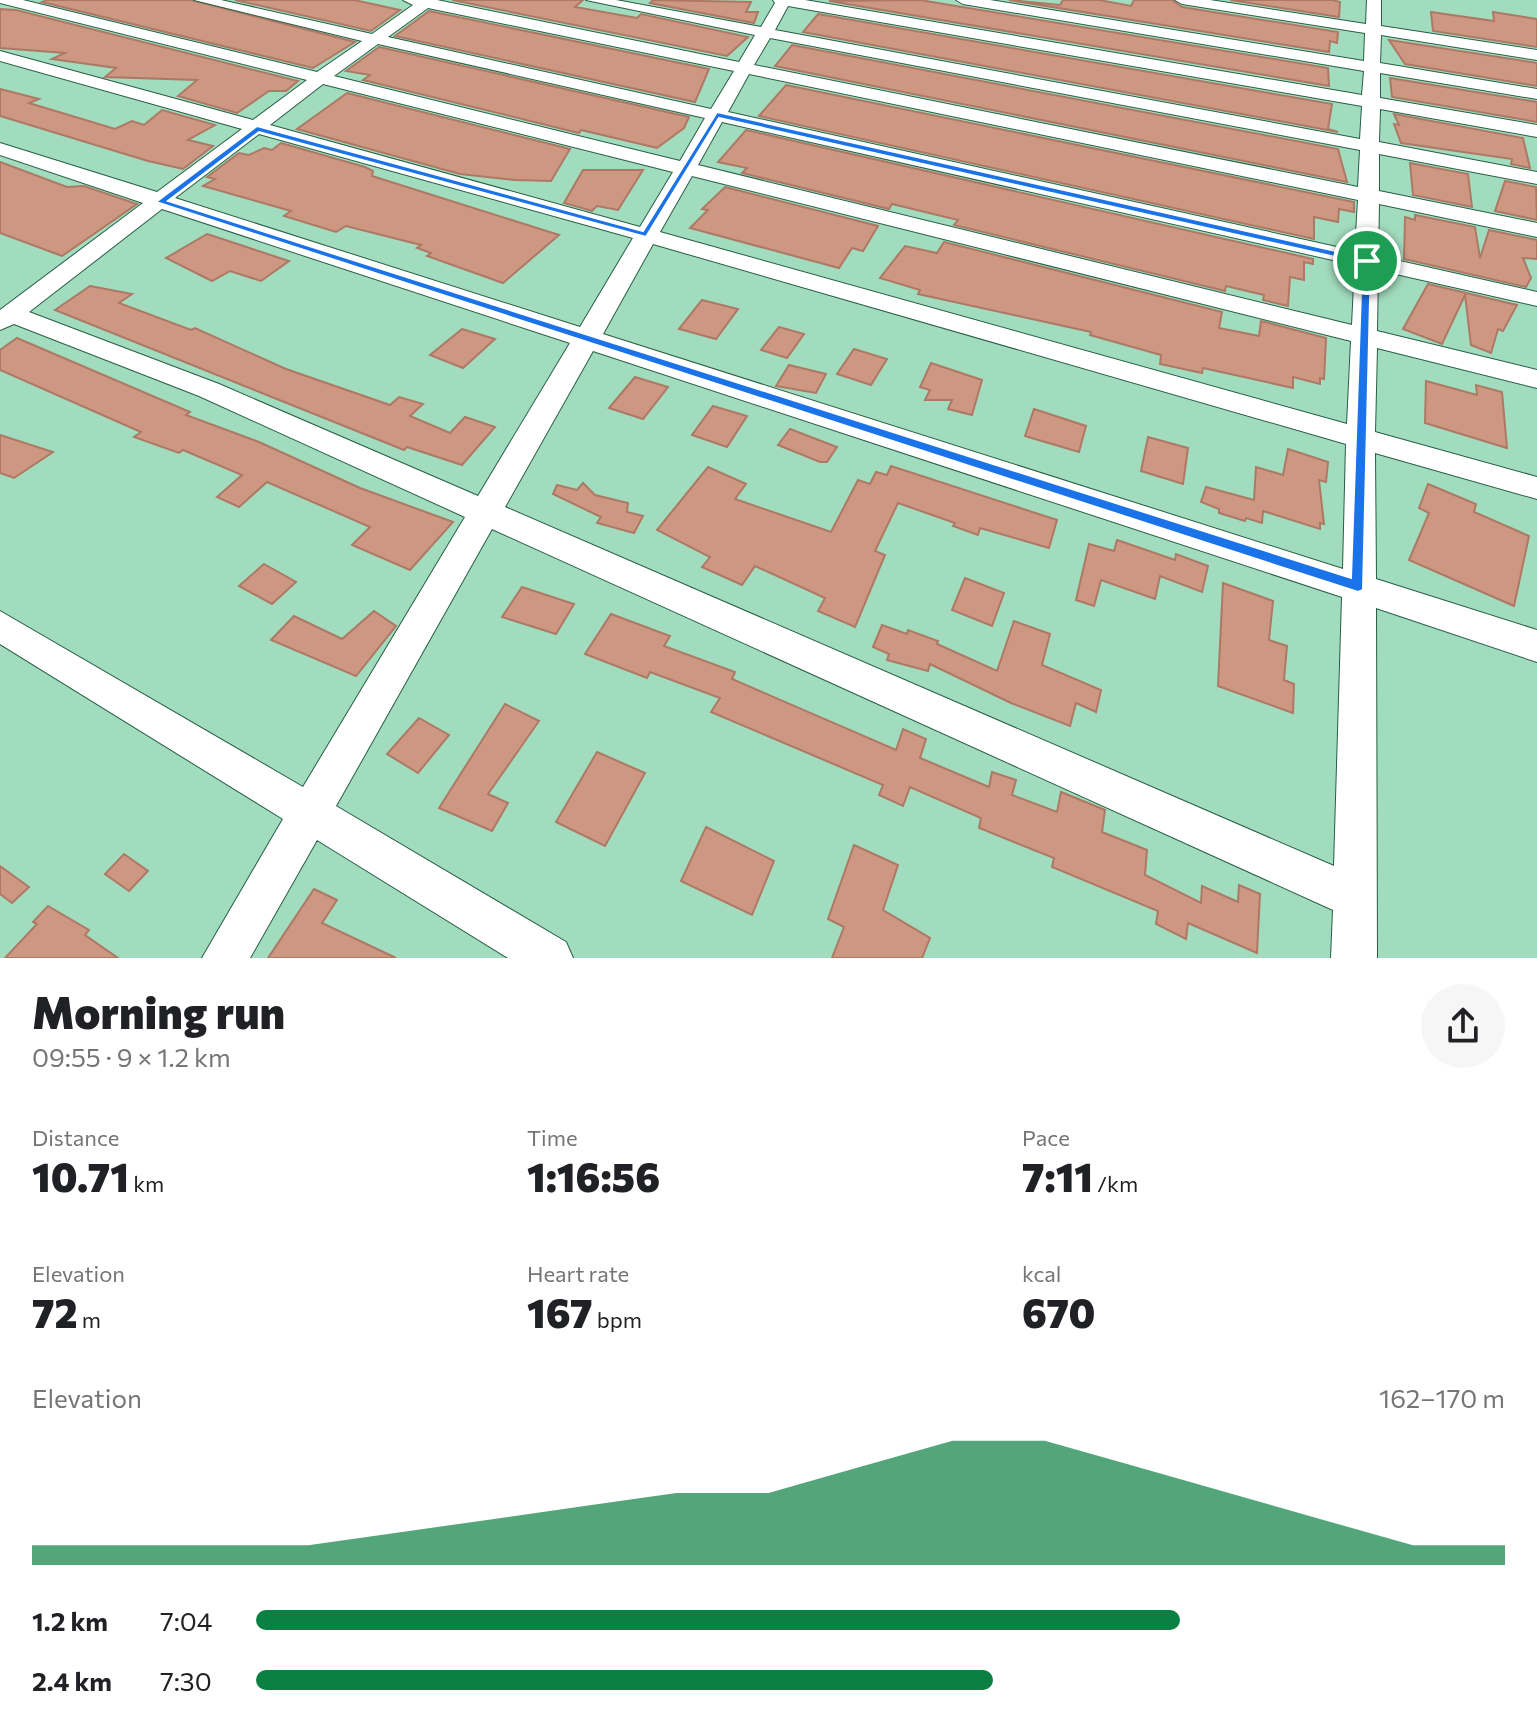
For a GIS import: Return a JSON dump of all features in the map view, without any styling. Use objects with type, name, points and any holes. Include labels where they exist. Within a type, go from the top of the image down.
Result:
[{"type":"street","points":[[5,0],[1537,379]]},
{"type":"street","points":[[201,0],[1537,299]]},
{"type":"street","points":[[593,0],[1537,178]]},
{"type":"street","points":[[225,958],[783,0],[1537,131]]},
{"type":"street","points":[[963,0],[1537,94]]},
{"type":"street","points":[[1182,0],[1373,15],[1537,55]]},
{"type":"street","points":[[3,319],[161,202],[320,78],[377,39],[422,1],[1537,230]]},
{"type":"street","points":[[1354,958],[1363,336],[1373,15]]},
{"type":"street","points":[[0,56],[646,235],[1537,488]]},
{"type":"street","points":[[0,149],[1537,646]]},
{"type":"street","points":[[3,319],[209,390],[1356,898]]},
{"type":"street","points":[[0,626],[312,811],[550,958]]},
{"type":"building","points":[[191,0],[355,42],[313,68],[42,2]]},
{"type":"building","points":[[235,0],[354,0],[400,10],[371,31]]},
{"type":"building","points":[[452,0],[583,0],[575,7],[637,18],[641,14],[748,37],[727,56]]},
{"type":"building","points":[[653,0],[751,2],[746,12],[758,12],[754,23],[650,3]]},
{"type":"building","points":[[920,0],[1328,68],[1329,86],[829,1]]},
{"type":"building","points":[[1009,0],[1060,5],[1063,0],[1099,0],[1131,6],[1134,0],[1172,0],[1182,7],[1338,32],[1337,43],[1330,41],[1329,52]]},
{"type":"building","points":[[1230,0],[1332,0],[1340,2],[1339,17]]},
{"type":"building","points":[[0,9],[16,10],[298,81],[286,91],[269,91],[237,113],[178,96],[197,80],[105,77],[116,68],[52,59],[65,53],[0,48]]},
{"type":"building","points":[[429,11],[709,69],[695,102],[395,36]]},
{"type":"building","points":[[1431,12],[1494,21],[1493,12],[1537,19],[1537,47],[1433,31]]},
{"type":"building","points":[[818,14],[1332,104],[1328,129],[1338,132],[803,32]]},
{"type":"building","points":[[1389,40],[1537,63],[1537,86],[1405,64]]},
{"type":"building","points":[[792,45],[1338,149],[1347,182],[775,66]]},
{"type":"building","points":[[379,47],[689,117],[684,128],[657,148],[581,130],[579,133],[363,80],[370,75],[346,71]]},
{"type":"building","points":[[1390,78],[1537,102],[1537,122],[1392,97]]},
{"type":"building","points":[[786,85],[1354,202],[1354,212],[1339,209],[1338,222],[1314,217],[1314,239],[759,116]]},
{"type":"building","points":[[0,89],[39,99],[29,103],[115,129],[132,121],[144,125],[162,110],[215,125],[188,140],[213,146],[183,169],[148,161],[0,116]]},
{"type":"building","points":[[347,93],[570,149],[551,181],[515,180],[460,174],[297,129]]},
{"type":"building","points":[[1394,114],[1523,138],[1530,168],[1511,164],[1512,159],[1401,143]]},
{"type":"building","points":[[746,130],[1313,259],[1313,264],[1304,262],[1304,280],[1290,277],[1288,306],[1263,300],[1264,295],[1226,286],[1225,291],[954,225],[958,220],[892,204],[889,209],[742,173],[747,168],[718,162]]},
{"type":"building","points":[[281,143],[365,167],[373,171],[372,176],[559,235],[503,283],[427,256],[431,253],[417,248],[421,245],[346,226],[336,232],[284,216],[291,211],[203,186],[215,179],[207,177],[239,153],[249,155],[264,148],[272,150]]},
{"type":"building","points":[[0,162],[67,187],[84,186],[137,204],[62,256],[0,233]]},
{"type":"building","points":[[1410,163],[1468,174],[1472,207],[1413,195]]},
{"type":"building","points":[[583,170],[643,170],[618,210],[597,206],[592,211],[564,203]]},
{"type":"building","points":[[1505,181],[1536,187],[1537,220],[1495,211]]},
{"type":"building","points":[[725,187],[878,226],[863,251],[852,248],[839,268],[690,228],[708,210],[702,209]]},
{"type":"building","points":[[1415,215],[1475,227],[1480,258],[1489,230],[1537,240],[1537,259],[1523,258],[1531,278],[1526,287],[1404,259],[1405,217],[1415,220]]},
{"type":"building","points":[[207,234],[289,261],[261,281],[230,271],[212,281],[166,258]]},
{"type":"building","points":[[944,242],[1222,312],[1219,328],[1259,336],[1261,321],[1326,338],[1324,379],[1320,378],[1320,384],[1293,377],[1293,388],[1203,368],[1202,373],[1160,364],[1161,355],[1090,335],[1091,332],[918,294],[920,290],[880,278],[905,246],[937,253]]},
{"type":"building","points":[[1428,284],[1517,305],[1503,331],[1498,329],[1491,353],[1471,345],[1465,295],[1442,344],[1403,329]]},
{"type":"building","points":[[90,286],[132,294],[119,303],[191,330],[195,328],[286,369],[390,405],[399,397],[423,404],[410,416],[450,433],[465,417],[495,427],[462,465],[407,447],[404,450],[55,310]]},
{"type":"building","points":[[702,300],[738,309],[716,339],[679,329]]},
{"type":"building","points":[[779,327],[804,334],[787,358],[761,350]]},
{"type":"building","points":[[462,329],[495,339],[463,368],[430,355]]},
{"type":"building","points":[[17,338],[190,412],[186,415],[259,442],[360,488],[453,522],[410,570],[352,545],[370,527],[267,482],[239,507],[217,497],[242,475],[183,450],[179,453],[134,437],[141,432],[0,370],[0,350]]},
{"type":"building","points":[[854,349],[887,359],[871,385],[837,374]]},
{"type":"building","points":[[931,363],[982,380],[972,415],[948,409],[952,400],[925,400],[930,390],[920,387]]},
{"type":"building","points":[[789,365],[826,374],[816,393],[776,386]]},
{"type":"building","points":[[635,377],[668,387],[643,419],[609,408]]},
{"type":"building","points":[[1426,381],[1477,395],[1476,385],[1502,392],[1507,448],[1425,423]]},
{"type":"building","points":[[713,406],[747,416],[727,447],[692,435]]},
{"type":"building","points":[[1034,409],[1086,426],[1079,452],[1025,436]]},
{"type":"building","points":[[790,429],[837,447],[827,462],[820,462],[778,445]]},
{"type":"building","points":[[0,435],[53,452],[14,478],[0,473]]},
{"type":"building","points":[[1148,437],[1188,448],[1183,484],[1141,471]]},
{"type":"building","points":[[1288,449],[1328,462],[1326,482],[1319,480],[1324,524],[1320,523],[1320,529],[1263,511],[1262,523],[1246,518],[1245,521],[1219,513],[1219,509],[1201,502],[1206,487],[1254,500],[1256,467],[1283,475]]},
{"type":"building","points":[[891,466],[1057,520],[1049,548],[980,528],[978,535],[953,526],[955,523],[898,503],[875,551],[885,555],[855,627],[818,611],[825,598],[755,566],[742,585],[702,567],[710,557],[657,530],[708,467],[746,484],[735,499],[831,532],[858,480],[870,484],[876,472],[887,475]]},
{"type":"building","points":[[583,483],[595,495],[628,503],[627,512],[643,516],[634,533],[597,523],[601,517],[553,494],[557,485],[577,490]]},
{"type":"building","points":[[1428,484],[1476,504],[1474,512],[1529,536],[1514,606],[1409,560],[1429,513],[1419,508]]},
{"type":"building","points":[[1117,540],[1175,560],[1176,554],[1208,566],[1202,592],[1160,576],[1155,599],[1101,580],[1094,606],[1076,600],[1089,544],[1114,551]]},
{"type":"building","points":[[264,564],[296,582],[272,604],[239,586]]},
{"type":"building","points":[[965,578],[1004,593],[992,626],[952,610]]},
{"type":"building","points":[[1223,583],[1273,601],[1269,640],[1287,646],[1284,680],[1294,684],[1293,713],[1218,686]]},
{"type":"building","points":[[522,587],[574,604],[556,634],[502,617]]},
{"type":"building","points":[[374,611],[396,626],[356,676],[271,640],[294,616],[342,639]]},
{"type":"building","points":[[611,614],[670,636],[664,646],[735,672],[732,679],[896,750],[903,729],[926,739],[920,758],[989,787],[992,772],[1016,780],[1012,795],[1057,812],[1061,792],[1105,810],[1102,832],[1147,850],[1145,875],[1201,903],[1202,886],[1238,902],[1239,885],[1260,894],[1257,953],[1188,923],[1186,939],[1156,924],[1158,911],[1052,867],[1054,858],[979,828],[981,818],[910,787],[903,806],[879,795],[883,785],[711,712],[720,698],[650,672],[647,678],[585,654]]},
{"type":"building","points":[[1014,621],[1050,634],[1042,665],[1101,690],[1096,712],[1076,703],[1070,726],[1011,703],[930,664],[928,671],[887,660],[889,654],[873,647],[882,625],[907,634],[908,630],[938,641],[937,644],[997,671]]},
{"type":"building","points":[[505,704],[539,721],[488,794],[508,803],[492,831],[439,808]]},
{"type":"building","points":[[419,718],[449,735],[418,773],[387,754]]},
{"type":"building","points":[[597,752],[645,773],[605,846],[556,822]]},
{"type":"building","points":[[706,827],[774,861],[752,915],[681,881]]},
{"type":"building","points":[[854,845],[898,865],[883,910],[930,938],[922,958],[832,958],[844,927],[828,919]]},
{"type":"building","points":[[124,854],[148,871],[129,891],[105,874]]},
{"type":"building","points":[[0,866],[29,887],[12,903],[0,894]]},
{"type":"building","points":[[314,889],[337,900],[322,923],[396,958],[268,958]]},
{"type":"building","points":[[48,906],[89,930],[85,935],[118,958],[5,958],[37,924],[33,922]]},
{"type":"route","points":[[717,115],[1367,261],[1358,586],[161,202],[257,129],[646,235],[717,115]]}]
